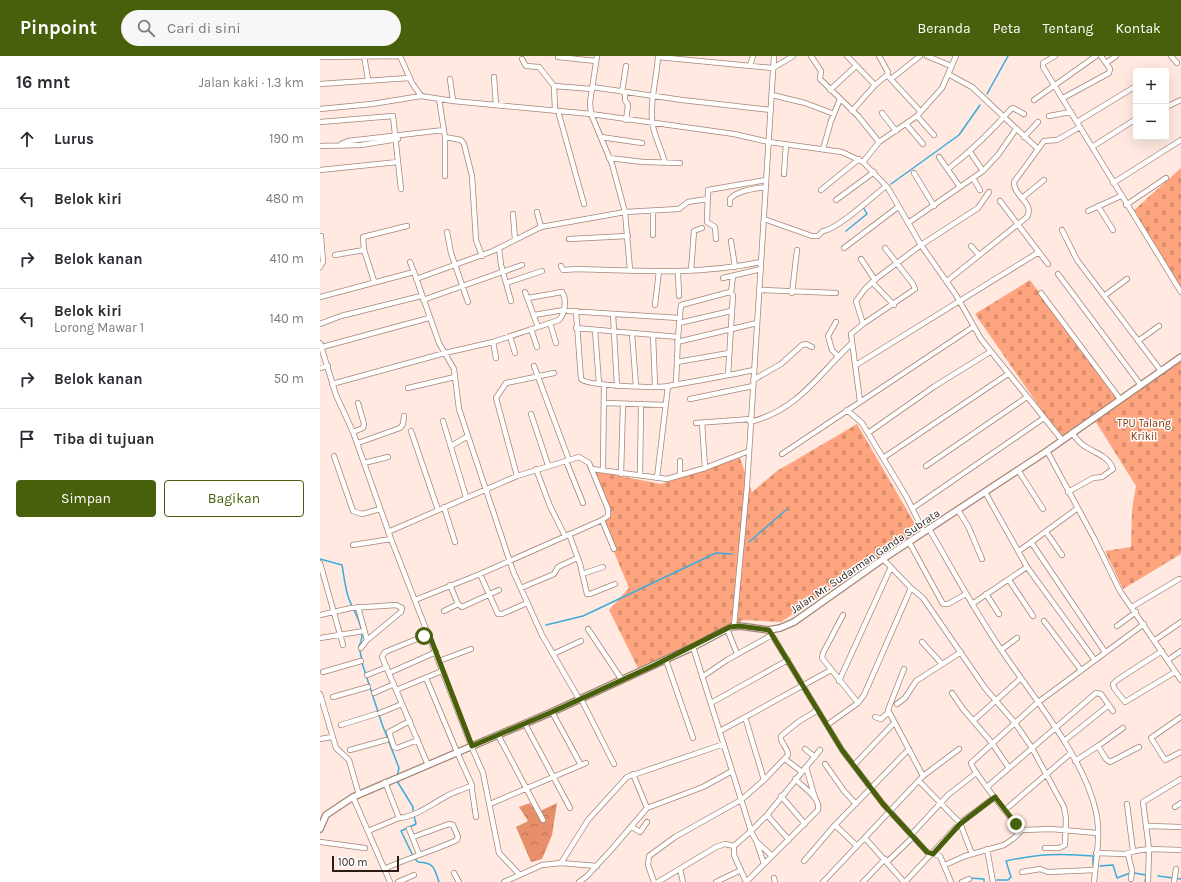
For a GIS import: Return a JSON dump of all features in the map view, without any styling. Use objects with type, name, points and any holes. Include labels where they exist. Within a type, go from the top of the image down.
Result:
[{"type":"street","points":[[364,56],[368,79]]},
{"type":"street","points":[[320,57],[400,56],[409,78],[421,96]]},
{"type":"street","points":[[665,163],[652,123],[652,95],[657,74],[658,56],[773,68],[793,56]]},
{"type":"street","points":[[724,56],[724,63]]},
{"type":"street","points":[[750,66],[753,56]]},
{"type":"street","points":[[734,626],[749,451],[774,56]]},
{"type":"street","points":[[811,56],[820,71],[820,80],[858,116],[879,142]]},
{"type":"street","points":[[847,56],[875,85]]},
{"type":"street","points":[[879,56],[888,72],[887,75],[921,112]]},
{"type":"street","points":[[927,56],[951,66]]},
{"type":"street","points":[[821,190],[861,160],[879,142],[917,116],[942,88],[956,56]]},
{"type":"street","points":[[1055,56],[1042,64],[1126,205],[1181,292]]},
{"type":"street","points":[[1034,100],[1096,56]]},
{"type":"street","points":[[1063,98],[1109,73],[1110,70],[1102,56]]},
{"type":"street","points":[[1106,63],[1116,56]]},
{"type":"street","points":[[1171,56],[1177,63]]},
{"type":"street","points":[[558,57],[596,59],[590,114],[601,137],[619,185],[625,212],[630,270]]},
{"type":"street","points":[[891,79],[916,57]]},
{"type":"street","points":[[522,59],[526,66],[539,67],[554,86],[557,110],[584,204]]},
{"type":"street","points":[[626,66],[624,92],[625,100],[628,105],[626,120]]},
{"type":"street","points":[[830,90],[856,66]]},
{"type":"street","points":[[948,74],[968,84],[1038,149]]},
{"type":"street","points":[[852,111],[875,85],[887,75]]},
{"type":"street","points":[[494,77],[496,105]]},
{"type":"street","points":[[320,84],[368,79],[409,78]]},
{"type":"street","points":[[450,79],[452,101]]},
{"type":"street","points":[[554,86],[592,88],[771,110]]},
{"type":"street","points":[[1077,122],[1133,88]]},
{"type":"street","points":[[772,95],[805,102],[834,114]]},
{"type":"street","points":[[320,109],[379,103],[421,96],[452,101],[590,114],[734,134],[769,142],[842,152],[861,160],[886,186],[921,245],[947,281],[990,352],[1062,440]]},
{"type":"street","points":[[439,99],[445,137],[445,176]]},
{"type":"street","points":[[823,149],[840,100]]},
{"type":"street","points":[[1169,106],[1181,100]]},
{"type":"street","points":[[948,169],[970,152],[1013,108],[1024,114]]},
{"type":"street","points":[[1049,116],[1071,112]]},
{"type":"street","points":[[882,113],[896,131]]},
{"type":"street","points":[[320,122],[393,116],[401,189]]},
{"type":"street","points":[[917,116],[934,135]]},
{"type":"street","points":[[1092,147],[1133,121]]},
{"type":"street","points":[[1024,137],[1038,122]]},
{"type":"street","points":[[906,124],[923,144]]},
{"type":"street","points":[[947,281],[1029,214],[1027,205],[1014,188],[1014,182],[1046,139],[1056,140],[1080,127]]},
{"type":"street","points":[[908,223],[983,171],[998,154],[1016,129]]},
{"type":"street","points":[[341,144],[348,146],[368,144],[402,136],[444,130]]},
{"type":"street","points":[[445,137],[461,140],[464,144],[472,176],[476,240],[482,256]]},
{"type":"street","points":[[601,137],[642,143]]},
{"type":"street","points":[[320,146],[341,144],[348,141],[395,138]]},
{"type":"street","points":[[368,139],[368,144]]},
{"type":"street","points":[[1114,183],[1181,140]]},
{"type":"street","points":[[784,174],[786,144]]},
{"type":"street","points":[[970,152],[983,171]]},
{"type":"street","points":[[939,157],[960,187]]},
{"type":"street","points":[[609,158],[680,163]]},
{"type":"street","points":[[320,170],[398,162]]},
{"type":"street","points":[[836,200],[874,172]]},
{"type":"street","points":[[914,173],[934,206]]},
{"type":"street","points":[[973,178],[980,190]]},
{"type":"street","points":[[1126,205],[1166,178]]},
{"type":"street","points":[[716,239],[714,227],[707,222],[707,192],[711,189],[766,180]]},
{"type":"street","points":[[1022,198],[1044,180]]},
{"type":"street","points":[[764,219],[812,236],[818,236],[822,231],[829,230],[838,224],[886,186]]},
{"type":"street","points":[[730,204],[730,199],[734,196],[766,187]]},
{"type":"street","points":[[863,324],[856,301],[865,289],[921,245],[978,208],[989,192]]},
{"type":"street","points":[[1088,211],[1121,196]]},
{"type":"street","points":[[416,279],[482,256],[541,227],[625,212],[679,209],[688,202],[707,199]]},
{"type":"street","points":[[1000,201],[1048,264]]},
{"type":"street","points":[[1098,206],[1113,230]]},
{"type":"street","points":[[844,248],[898,207]]},
{"type":"street","points":[[653,211],[653,235]]},
{"type":"street","points":[[537,212],[541,227]]},
{"type":"street","points":[[513,214],[515,240]]},
{"type":"street","points":[[374,282],[362,241],[365,236],[406,226]]},
{"type":"street","points":[[690,271],[694,231],[702,228]]},
{"type":"street","points":[[1062,230],[1077,260],[1161,371]]},
{"type":"street","points":[[447,232],[455,266],[468,302]]},
{"type":"street","points":[[320,267],[323,262],[321,236]]},
{"type":"street","points":[[569,239],[628,236]]},
{"type":"street","points":[[731,241],[735,266]]},
{"type":"street","points":[[971,246],[979,255]]},
{"type":"street","points":[[499,248],[501,265],[504,271],[511,301]]},
{"type":"street","points":[[860,401],[856,365],[851,344],[851,332],[912,293],[915,288],[885,248]]},
{"type":"street","points":[[335,255],[364,250]]},
{"type":"street","points":[[792,293],[797,250]]},
{"type":"street","points":[[856,365],[960,302],[1010,268],[1039,252]]},
{"type":"street","points":[[861,259],[874,281],[894,304]]},
{"type":"street","points":[[410,262],[439,343],[453,364],[459,409],[510,561],[527,603],[542,635],[580,699],[614,764]]},
{"type":"street","points":[[561,266],[563,270],[578,269],[678,272],[762,262]]},
{"type":"street","points":[[320,324],[341,316],[422,298],[522,265]]},
{"type":"street","points":[[722,278],[761,269]]},
{"type":"street","points":[[506,282],[542,271]]},
{"type":"street","points":[[655,305],[659,271]]},
{"type":"street","points":[[320,297],[414,272]]},
{"type":"street","points":[[678,272],[679,296]]},
{"type":"street","points":[[1058,274],[1140,384]]},
{"type":"street","points":[[728,375],[733,276]]},
{"type":"street","points":[[1104,296],[1127,280]]},
{"type":"street","points":[[760,290],[792,293],[836,294]]},
{"type":"street","points":[[525,292],[538,327]]},
{"type":"street","points":[[332,384],[445,353],[492,342],[550,323],[561,318],[566,310],[564,295],[560,292],[528,298]]},
{"type":"street","points":[[676,384],[677,342],[681,307],[685,303],[731,293]]},
{"type":"street","points":[[1041,293],[1120,399]]},
{"type":"street","points":[[534,315],[566,310],[679,320],[731,311]]},
{"type":"street","points":[[576,311],[576,328],[581,379],[584,383],[617,386],[668,386],[754,370]]},
{"type":"street","points":[[613,314],[617,386]]},
{"type":"street","points":[[429,318],[321,345],[339,403],[358,444],[388,532],[483,773],[499,853],[520,874]]},
{"type":"street","points":[[836,322],[828,336],[832,350],[838,356]]},
{"type":"street","points":[[550,323],[556,343]]},
{"type":"street","points":[[677,342],[757,323]]},
{"type":"street","points":[[1138,341],[1159,326]]},
{"type":"street","points":[[782,454],[974,327]]},
{"type":"street","points":[[576,328],[678,337]]},
{"type":"street","points":[[531,329],[537,347]]},
{"type":"street","points":[[595,330],[605,403],[603,470]]},
{"type":"street","points":[[632,334],[636,386]]},
{"type":"street","points":[[653,335],[655,386]]},
{"type":"street","points":[[510,336],[515,353]]},
{"type":"street","points":[[492,342],[496,358]]},
{"type":"street","points":[[753,380],[781,364],[802,345],[806,344],[812,347]]},
{"type":"street","points":[[696,423],[750,420],[772,415],[793,403],[851,344]]},
{"type":"street","points":[[868,433],[935,386],[990,352]]},
{"type":"street","points":[[677,362],[729,353]]},
{"type":"street","name":"Jalan Mr. Sudarman Ganda Subrata","points":[[321,823],[331,811],[356,796],[385,782],[398,778],[552,712],[666,660],[734,626],[771,633],[802,617],[883,559],[1047,451],[1140,384],[1181,357]]},
{"type":"street","points":[[320,368],[328,366]]},
{"type":"street","points":[[534,366],[583,503]]},
{"type":"street","points":[[517,476],[496,398],[506,383],[554,373]]},
{"type":"street","points":[[883,458],[1008,374]]},
{"type":"street","points":[[408,388],[455,377]]},
{"type":"street","points":[[657,478],[668,386]]},
{"type":"street","points":[[690,399],[752,386]]},
{"type":"street","points":[[926,466],[1027,397]]},
{"type":"street","points":[[353,432],[363,428],[364,424],[358,403]]},
{"type":"street","points":[[605,403],[666,405]]},
{"type":"street","points":[[621,474],[623,404]]},
{"type":"street","points":[[640,475],[641,404]]},
{"type":"street","points":[[847,410],[860,420],[912,508],[1001,650],[1071,753],[1095,805],[1097,833],[1094,882]]},
{"type":"street","points":[[532,414],[548,466]]},
{"type":"street","points":[[358,444],[400,428],[403,424],[404,416]]},
{"type":"street","points":[[912,508],[1044,418]]},
{"type":"street","points":[[443,421],[466,497]]},
{"type":"street","points":[[702,423],[705,468]]},
{"type":"street","points":[[411,430],[438,510]]},
{"type":"street","points":[[1068,492],[1093,478],[1102,477],[1113,469],[1107,459],[1083,445],[1072,433]]},
{"type":"street","points":[[451,446],[468,436]]},
{"type":"street","points":[[592,469],[667,479],[705,468],[749,451]]},
{"type":"street","points":[[1047,451],[1117,584],[1181,680]]},
{"type":"street","points":[[334,456],[354,511],[362,514],[380,509]]},
{"type":"street","points":[[364,462],[388,457]]},
{"type":"street","points":[[388,532],[517,476],[567,460],[582,458],[587,461],[592,469],[608,509],[608,516],[602,520],[480,574],[415,600]]},
{"type":"street","points":[[680,461],[680,476]]},
{"type":"street","points":[[536,469],[550,506],[567,535],[577,558],[586,593],[589,594],[614,584]]},
{"type":"street","points":[[1018,470],[1043,509]]},
{"type":"street","points":[[985,492],[1027,567],[1094,659]]},
{"type":"street","points":[[444,507],[455,542]]},
{"type":"street","points":[[1019,551],[1078,508]]},
{"type":"street","points":[[958,510],[968,526],[982,559]]},
{"type":"street","points":[[602,520],[614,549]]},
{"type":"street","points":[[1046,532],[1062,555]]},
{"type":"street","points":[[353,545],[391,539]]},
{"type":"street","points":[[909,542],[943,604],[948,604],[966,594]]},
{"type":"street","points":[[1031,542],[1105,652]]},
{"type":"street","points":[[521,588],[554,574],[558,568],[577,558]]},
{"type":"street","points":[[883,559],[911,588],[923,598],[995,700],[1015,723],[1047,774],[1064,807],[1066,831],[1065,843],[1063,847],[1045,848]]},
{"type":"street","points":[[320,562],[321,571],[343,645]]},
{"type":"street","points":[[582,574],[603,566]]},
{"type":"street","points":[[839,681],[891,567]]},
{"type":"street","points":[[972,604],[1027,567]]},
{"type":"street","points":[[480,574],[496,612],[500,615],[527,603]]},
{"type":"street","points":[[1132,607],[1178,579]]},
{"type":"street","points":[[1009,580],[1033,616]]},
{"type":"street","points":[[450,585],[458,604],[464,607],[499,590]]},
{"type":"street","points":[[827,725],[858,703],[866,690],[911,588]]},
{"type":"street","points":[[986,594],[999,614]]},
{"type":"street","points":[[444,611],[458,604]]},
{"type":"street","points":[[320,615],[355,608],[399,606],[402,608],[401,612],[367,640],[361,648]]},
{"type":"street","points":[[355,608],[362,632],[367,640]]},
{"type":"street","points":[[1117,626],[1136,612]]},
{"type":"street","points":[[842,615],[822,655],[823,660],[858,703]]},
{"type":"street","points":[[1044,621],[1081,670]]},
{"type":"street","points":[[1155,640],[1181,622]]},
{"type":"street","points":[[1022,830],[976,773],[971,765],[971,762],[1037,703],[1094,659],[1144,624]]},
{"type":"street","points":[[588,629],[622,680]]},
{"type":"street","points":[[727,629],[736,651]]},
{"type":"street","points":[[320,638],[362,632]]},
{"type":"street","points":[[702,676],[771,633],[827,725],[871,788],[890,813],[927,852],[939,855],[945,865],[951,882]]},
{"type":"street","points":[[428,765],[382,657],[385,652],[429,634]]},
{"type":"street","points":[[1001,650],[1017,638]]},
{"type":"street","points":[[553,654],[581,641]]},
{"type":"street","points":[[922,642],[942,664]]},
{"type":"street","points":[[693,647],[751,832],[756,841],[764,864]]},
{"type":"street","points":[[439,661],[472,649]]},
{"type":"street","points":[[1162,651],[1117,680],[1113,684],[1114,688],[1125,702],[1175,672]]},
{"type":"street","points":[[1168,660],[1181,651]]},
{"type":"street","points":[[389,673],[436,652]]},
{"type":"street","points":[[897,704],[905,698],[916,681],[961,652]]},
{"type":"street","points":[[666,660],[693,738]]},
{"type":"street","points":[[710,703],[788,660]]},
{"type":"street","points":[[323,672],[361,661]]},
{"type":"street","points":[[367,675],[387,667]]},
{"type":"street","points":[[904,669],[888,708],[894,723],[923,776]]},
{"type":"street","points":[[720,731],[831,670]]},
{"type":"street","points":[[396,690],[442,671]]},
{"type":"street","points":[[426,678],[472,786],[476,817]]},
{"type":"street","points":[[973,721],[1021,678]]},
{"type":"street","points":[[374,693],[394,684]]},
{"type":"street","points":[[332,697],[368,687]]},
{"type":"street","points":[[952,693],[992,743],[1009,768]]},
{"type":"street","points":[[987,787],[1054,728],[1098,693],[1101,694],[1113,711]]},
{"type":"street","points":[[320,694],[337,750],[349,760],[356,796],[368,831],[390,882]]},
{"type":"street","points":[[341,725],[402,704]]},
{"type":"street","points":[[1064,741],[1109,705]]},
{"type":"street","points":[[654,882],[648,861],[651,854],[675,838],[741,800],[785,759],[788,753],[780,740],[781,736],[798,722],[818,710]]},
{"type":"street","points":[[490,804],[526,790],[584,764],[552,712]]},
{"type":"street","points":[[875,717],[881,719],[889,712]]},
{"type":"street","points":[[745,717],[764,780]]},
{"type":"street","points":[[1181,717],[1151,738],[1165,760],[1181,752]]},
{"type":"street","points":[[410,721],[390,731],[389,735],[396,748],[418,740]]},
{"type":"street","points":[[854,764],[894,723]]},
{"type":"street","points":[[525,724],[570,808]]},
{"type":"street","points":[[1075,761],[1123,728]]},
{"type":"street","points":[[498,735],[542,820]]},
{"type":"street","points":[[320,740],[332,737]]},
{"type":"street","points":[[350,750],[386,740]]},
{"type":"street","points":[[560,863],[588,820],[623,781],[633,774],[692,756],[724,744]]},
{"type":"street","points":[[1098,746],[1107,761],[1110,762],[1139,748]]},
{"type":"street","points":[[805,749],[815,757]]},
{"type":"street","points":[[804,861],[834,825],[909,749]]},
{"type":"street","points":[[827,881],[857,846],[890,813],[923,776],[959,749]]},
{"type":"street","points":[[734,846],[751,832],[767,815],[820,750]]},
{"type":"street","points":[[1005,810],[1071,753]]},
{"type":"street","points":[[785,759],[802,772]]},
{"type":"street","points":[[825,764],[844,791],[856,804]]},
{"type":"street","points":[[734,846],[734,855],[746,882],[818,810],[819,806],[815,799],[806,767]]},
{"type":"street","points":[[579,882],[587,880],[597,866],[647,808],[703,787],[732,771]]},
{"type":"street","points":[[863,882],[912,836],[940,802],[976,773]]},
{"type":"street","points":[[633,774],[647,808]]},
{"type":"street","points":[[795,779],[815,799]]},
{"type":"street","points":[[1148,882],[1150,850],[1148,826],[1143,806],[1145,800],[1181,779]]},
{"type":"street","points":[[919,781],[960,824],[972,854]]},
{"type":"street","points":[[385,782],[399,818]]},
{"type":"street","points":[[368,831],[420,811],[439,802],[446,796],[472,786]]},
{"type":"street","points":[[781,796],[805,824]]},
{"type":"street","points":[[865,838],[904,882],[933,854],[960,824],[995,797]]},
{"type":"street","points":[[1175,807],[1181,803]]},
{"type":"street","points":[[1128,804],[1132,871],[1130,879]]},
{"type":"street","points":[[767,815],[789,840]]},
{"type":"street","points":[[632,827],[640,832],[647,822]]},
{"type":"street","points":[[320,829],[321,823]]},
{"type":"street","points":[[384,869],[457,840],[458,835],[453,825],[449,824],[413,837]]},
{"type":"street","points":[[834,825],[857,846]]},
{"type":"street","points":[[1148,826],[1181,827]]},
{"type":"street","points":[[409,829],[413,837],[417,855]]},
{"type":"street","points":[[945,865],[1008,842],[1022,830],[1046,829],[1097,833]]},
{"type":"street","points":[[756,841],[772,856]]},
{"type":"street","points":[[320,842],[365,848]]},
{"type":"street","points":[[658,882],[721,845],[728,844],[734,846]]},
{"type":"street","points":[[987,849],[993,882]]},
{"type":"street","points":[[1096,853],[1181,850]]},
{"type":"street","points":[[505,882],[542,864],[560,863],[597,866]]},
{"type":"street","points":[[680,869],[683,882]]},
{"type":"street","points":[[1022,872],[1040,869],[1048,872],[1095,870]]},
{"type":"street","points":[[1174,880],[1176,869]]},
{"type":"street","points":[[716,882],[741,870]]},
{"type":"street","points":[[454,873],[459,882]]},
{"type":"street","points":[[398,882],[414,875]]},
{"type":"street","points":[[962,882],[969,879]]},
{"type":"green space","points":[[1181,168],[1181,292],[1132,212]]},
{"type":"green space","name":"TPU Talang Krikil","points":[[1030,280],[1119,400],[1181,361],[1181,554],[1123,589],[1105,551],[1131,547],[1132,510],[1136,486],[1096,422],[1061,438],[975,314]]},
{"type":"green space","points":[[857,424],[919,531],[781,622],[743,620],[638,668],[609,610],[629,588],[601,521],[610,518],[589,470],[661,484],[740,458],[752,492],[777,471]]},
{"type":"green space","points":[[530,803],[536,813],[557,803],[552,835],[542,859],[531,862],[516,827],[528,821],[519,807]]},
{"type":"waterway","points":[[987,94],[1008,56]]},
{"type":"waterway","points":[[891,184],[959,135],[980,105]]},
{"type":"waterway","points":[[846,231],[867,214],[863,207]]},
{"type":"waterway","points":[[749,542],[787,509]]},
{"type":"waterway","points":[[546,625],[583,616],[716,553],[732,554]]},
{"type":"waterway","points":[[320,559],[342,565],[349,599],[361,628],[362,635],[359,646],[363,666],[382,724],[399,768],[397,777]]},
{"type":"waterway","points":[[397,781],[413,807],[413,811]]},
{"type":"waterway","points":[[413,856],[401,831],[416,824],[414,816]]},
{"type":"waterway","points":[[997,880],[1008,880],[1011,877],[1006,861],[1028,857],[1059,854],[1093,856],[1093,865]]},
{"type":"waterway","points":[[415,859],[418,862],[431,865],[439,882]]},
{"type":"waterway","points":[[1100,866],[1113,865],[1117,878],[1130,873]]},
{"type":"waterway","points":[[1134,873],[1146,875],[1145,882]]},
{"type":"waterway","points":[[1158,876],[1181,879]]},
{"type":"waterway","points":[[959,882],[966,878]]},
{"type":"waterway","points":[[969,878],[984,879],[984,881]]},
{"type":"route","points":[[424,636],[429,634],[472,746],[552,712],[655,665],[730,627],[739,626],[769,630],[795,670],[842,750],[883,804],[927,852],[933,854],[960,824],[995,797],[1016,824]]}]
